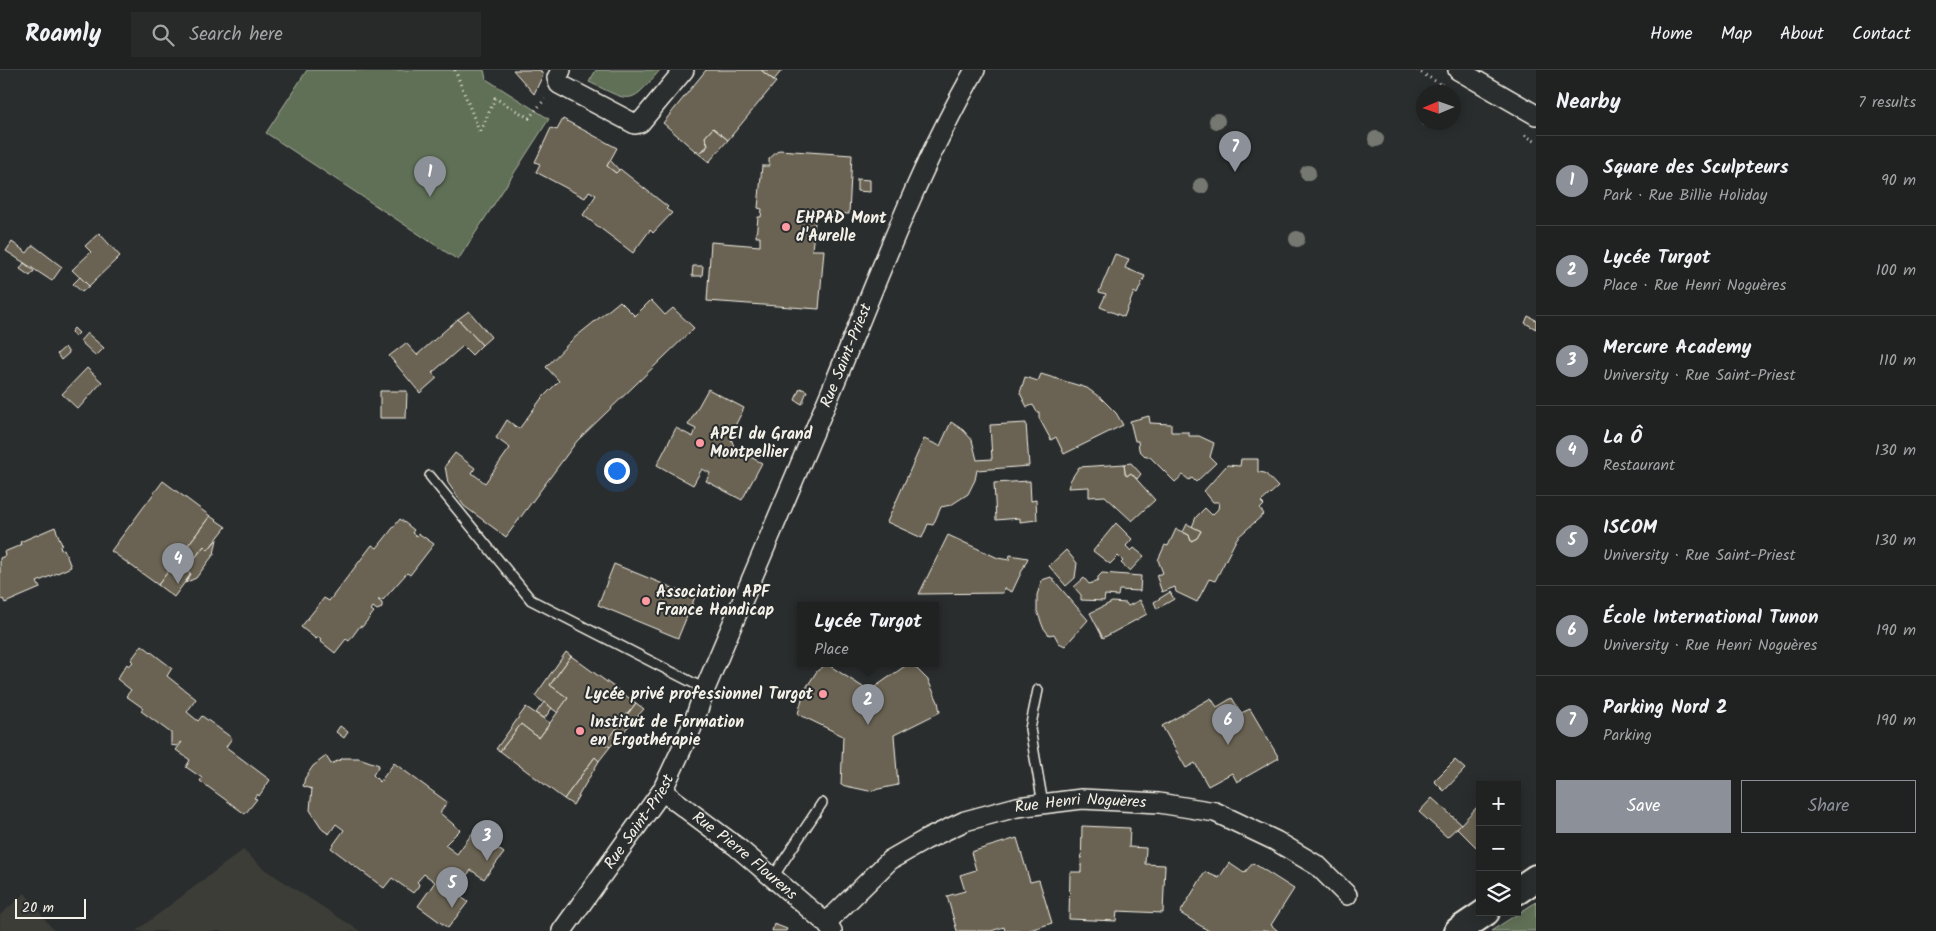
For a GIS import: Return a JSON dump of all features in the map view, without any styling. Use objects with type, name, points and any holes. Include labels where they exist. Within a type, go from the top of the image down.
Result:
[{"type":"main road","points":[[1521,888],[1536,878]]},
{"type":"main road","points":[[1458,931],[1480,916]]},
{"type":"street","points":[[560,77],[635,124],[640,123],[684,70]]},
{"type":"street","name":"Rue Saint-Priest","points":[[562,931],[662,791],[692,727],[705,689],[837,378],[898,226],[949,116],[975,70]]},
{"type":"street","points":[[1458,70],[1536,116]]},
{"type":"street","name":"Rue Pierre Flourens","points":[[662,791],[773,877],[830,929]]},
{"type":"street","name":"Rue Henri Noguères","points":[[830,929],[890,860],[924,840],[965,821],[1017,807],[1082,799],[1159,803],[1215,812],[1276,840],[1318,866],[1347,895]]},
{"type":"lane","points":[[430,476],[531,600],[705,689]]},
{"type":"lane","points":[[1038,690],[1030,729],[1043,804]]},
{"type":"lane","points":[[773,877],[822,803]]},
{"type":"path","points":[[455,70],[480,133],[495,98],[529,118],[560,77]]},
{"type":"shaded area","points":[[243,850],[264,869],[360,931],[136,931]]},
{"type":"shaded area","points":[[25,893],[54,931],[0,931],[0,915]]},
{"type":"green space","points":[[307,70],[484,70],[486,79],[549,119],[458,260],[266,133]]},
{"type":"green space","points":[[596,70],[660,70],[635,95],[622,97],[589,82]]},
{"type":"green space","points":[[1536,901],[1536,931],[1491,931],[1514,916],[1521,916],[1521,912]]},
{"type":"building","points":[[513,70],[540,70],[543,75],[534,94]]},
{"type":"building","points":[[706,70],[761,70],[776,82],[728,140],[713,128],[705,137],[708,146],[700,152],[694,150],[663,123]]},
{"type":"building","points":[[761,70],[782,70],[774,80]]},
{"type":"building","points":[[563,119],[617,148],[607,166],[616,173],[620,169],[668,207],[666,209],[672,213],[653,233],[650,230],[633,253],[583,215],[596,195],[589,191],[585,198],[536,172],[540,164],[535,162],[551,128],[557,130]]},
{"type":"building","points":[[713,128],[728,140],[709,162],[694,150],[700,152],[706,149],[708,144],[705,137]]},
{"type":"building","name":"EHPAD Mont d'Aurelle","points":[[779,150],[852,155],[849,214],[816,212],[812,250],[824,250],[819,309],[707,301],[711,242],[760,246],[760,237],[756,237],[758,217],[761,217],[762,209],[758,208],[762,166],[769,166],[769,159]]},
{"type":"building","points":[[610,160],[619,170],[616,173],[607,166]]},
{"type":"building","points":[[857,179],[870,180],[870,192],[857,191]]},
{"type":"building","points":[[99,233],[120,256],[89,286],[72,270],[91,252],[85,246]]},
{"type":"building","points":[[12,242],[27,253],[33,245],[62,267],[52,281],[6,251]]},
{"type":"building","points":[[1115,254],[1129,259],[1125,268],[1145,276],[1137,294],[1134,292],[1124,317],[1100,307],[1106,294],[1099,292]]},
{"type":"building","points":[[24,263],[34,271],[30,276],[20,269]]},
{"type":"building","points":[[693,266],[703,266],[702,276],[692,276]]},
{"type":"building","points":[[80,277],[89,286],[82,292],[73,284]]},
{"type":"building","points":[[651,300],[665,315],[673,308],[694,328],[577,441],[506,537],[464,506],[448,483],[445,466],[455,453],[475,468],[472,473],[485,483],[510,448],[496,438],[507,420],[519,429],[541,399],[559,381],[546,367],[573,339],[620,301],[635,316]]},
{"type":"building","points":[[469,311],[491,337],[482,345],[458,319]]},
{"type":"building","points":[[1528,316],[1536,320],[1536,329],[1525,323]]},
{"type":"building","points":[[458,319],[482,345],[472,355],[463,346],[432,373],[437,378],[420,393],[389,356],[406,343],[417,355]]},
{"type":"building","points":[[74,328],[79,333],[75,337],[71,332]]},
{"type":"building","points":[[87,333],[104,348],[96,356],[80,341]]},
{"type":"building","points":[[65,347],[69,353],[61,360],[57,354]]},
{"type":"building","points":[[87,368],[102,382],[78,409],[62,394]]},
{"type":"building","points":[[1041,374],[1087,388],[1116,413],[1123,425],[1064,454],[1056,437],[1051,440],[1039,418],[1039,412],[1037,412],[1033,405],[1027,407],[1020,393],[1025,377],[1038,381]]},
{"type":"building","points":[[800,388],[807,391],[802,404],[795,400]]},
{"type":"building","name":"APEI du Grand Montpellier","points":[[708,389],[744,408],[730,436],[735,449],[762,463],[742,500],[706,481],[710,473],[702,469],[693,485],[657,465],[676,428],[693,437],[696,429],[688,425]]},
{"type":"building","points":[[380,391],[407,391],[406,418],[380,418]]},
{"type":"building","points":[[1149,416],[1150,423],[1171,424],[1171,432],[1189,432],[1189,436],[1199,436],[1214,443],[1210,457],[1216,463],[1196,482],[1192,478],[1189,480],[1183,475],[1175,482],[1150,457],[1146,457],[1139,450],[1138,441],[1135,441],[1130,421]]},
{"type":"building","points":[[951,422],[963,430],[972,440],[977,460],[992,459],[990,425],[1026,423],[1029,466],[977,470],[975,480],[968,494],[951,505],[941,507],[933,525],[928,524],[922,538],[887,522],[924,439],[940,446]]},
{"type":"building","points":[[1241,459],[1258,459],[1258,472],[1265,473],[1278,487],[1261,502],[1264,505],[1260,509],[1264,514],[1237,538],[1215,581],[1209,579],[1197,602],[1176,592],[1175,587],[1162,592],[1156,575],[1163,573],[1158,560],[1165,545],[1168,546],[1176,529],[1189,535],[1191,541],[1197,538],[1201,531],[1192,527],[1196,517],[1205,508],[1212,515],[1218,509],[1219,502],[1213,502],[1204,491],[1227,465],[1240,466]]},
{"type":"building","points":[[1131,463],[1141,474],[1137,479],[1131,473],[1127,476],[1125,473],[1124,464]]},
{"type":"building","points":[[1124,464],[1127,476],[1131,473],[1155,500],[1132,521],[1105,496],[1089,497],[1089,487],[1068,488],[1079,467]]},
{"type":"building","points":[[163,481],[210,516],[158,585],[111,551]]},
{"type":"building","points":[[1030,481],[1031,501],[1036,500],[1037,520],[1020,522],[1020,518],[996,520],[994,483]]},
{"type":"building","points":[[210,516],[226,527],[208,550],[204,546],[186,570],[191,574],[174,597],[158,585]]},
{"type":"building","points":[[400,519],[414,530],[412,533],[417,536],[418,533],[434,544],[410,575],[407,573],[383,600],[378,600],[382,603],[382,608],[377,610],[373,607],[371,610],[374,612],[362,627],[360,626],[349,641],[346,639],[335,653],[320,641],[319,637],[316,639],[301,627],[324,598],[329,601],[372,545],[377,548]]},
{"type":"building","points":[[1116,523],[1132,539],[1126,546],[1131,551],[1134,548],[1144,556],[1130,571],[1121,563],[1123,561],[1118,556],[1110,564],[1093,551]]},
{"type":"building","points":[[1187,524],[1201,531],[1197,538],[1191,541],[1189,535],[1183,532]]},
{"type":"building","points":[[55,527],[62,545],[60,546],[61,550],[64,549],[71,567],[37,582],[40,588],[5,603],[3,599],[0,601],[0,558],[5,556],[4,552],[21,545],[20,542]]},
{"type":"building","points":[[948,535],[998,558],[1009,560],[1010,555],[1028,558],[1012,592],[1004,588],[1003,593],[919,594]]},
{"type":"building","points":[[217,539],[214,554],[196,578],[185,583],[191,574],[186,570],[204,546],[208,550]]},
{"type":"building","points":[[1066,550],[1077,563],[1075,578],[1066,586],[1049,566]]},
{"type":"building","name":"Association APF France Handicap","points":[[614,564],[695,597],[678,638],[598,605]]},
{"type":"building","points":[[1102,573],[1141,576],[1140,591],[1119,590],[1118,596],[1105,595],[1104,601],[1081,600],[1081,595],[1074,587],[1084,578],[1089,584],[1098,581],[1098,577]]},
{"type":"building","points":[[1051,577],[1088,620],[1065,646],[1059,643],[1054,634],[1049,635],[1043,627],[1037,611],[1037,595],[1042,580]]},
{"type":"building","points":[[1170,592],[1174,599],[1157,609],[1154,602]]},
{"type":"building","points":[[1140,600],[1147,614],[1103,638],[1090,613],[1112,602],[1126,603],[1128,606]]},
{"type":"building","points":[[142,645],[172,668],[167,676],[196,699],[187,712],[198,721],[202,716],[232,738],[226,747],[270,780],[259,796],[257,794],[254,798],[257,799],[245,814],[200,781],[202,778],[186,767],[190,760],[176,750],[182,742],[176,746],[171,745],[171,733],[141,711],[143,708],[126,696],[131,690],[117,679],[127,664],[129,666],[133,662],[131,660]]},
{"type":"building","points":[[566,652],[571,656],[550,685],[568,698],[558,713],[535,696]]},
{"type":"building","name":"Institut de Formation en Ergothérapie","points":[[571,656],[636,703],[605,744],[610,747],[599,761],[595,757],[564,799],[500,751],[521,724],[539,738],[568,698],[550,685]]},
{"type":"building","points":[[823,667],[832,667],[869,691],[904,667],[915,667],[928,680],[938,702],[940,712],[894,735],[898,785],[869,791],[841,785],[843,736],[798,714],[804,691],[817,671]]},
{"type":"building","points":[[1211,698],[1217,707],[1232,698],[1241,713],[1250,709],[1279,758],[1237,782],[1232,773],[1208,786],[1195,763],[1186,768],[1162,726]]},
{"type":"building","points":[[544,702],[552,708],[544,719],[536,713]]},
{"type":"building","points":[[636,703],[644,709],[610,747],[605,744]]},
{"type":"building","points":[[526,707],[550,723],[539,738],[521,724],[500,751],[496,749]]},
{"type":"building","points":[[340,726],[348,732],[344,738],[336,732]]},
{"type":"building","points":[[326,756],[331,764],[344,758],[359,758],[379,765],[373,775],[380,782],[394,763],[447,802],[440,813],[460,830],[445,845],[457,854],[474,831],[504,853],[484,879],[471,870],[454,892],[468,902],[448,928],[418,906],[435,882],[424,874],[417,882],[419,884],[418,887],[413,893],[392,878],[384,888],[331,848],[344,830],[336,824],[329,834],[323,830],[310,810],[312,789],[303,786],[305,778],[313,766]]},
{"type":"building","points":[[595,757],[599,761],[573,805],[564,799]]},
{"type":"building","points":[[1455,760],[1465,769],[1444,791],[1434,781]]},
{"type":"building","points":[[1432,798],[1461,824],[1447,837],[1419,812]]},
{"type":"building","points":[[1476,808],[1476,847],[1457,828]]},
{"type":"building","points":[[1082,826],[1130,828],[1129,847],[1146,848],[1145,864],[1165,865],[1163,913],[1117,911],[1116,921],[1069,919],[1070,872],[1081,872]]},
{"type":"building","points":[[1017,838],[1030,882],[1039,880],[1052,923],[1027,931],[1005,931],[1004,927],[991,931],[957,931],[947,896],[965,891],[960,875],[976,870],[971,852]]},
{"type":"building","points":[[1229,863],[1244,873],[1253,863],[1294,889],[1271,925],[1278,931],[1209,931],[1180,913],[1205,872],[1219,878]]},
{"type":"building","points":[[774,924],[787,929],[786,931],[772,931]]},
{"type":"place","name":"Parking Nord 2","points":[[1235,172]]},
{"type":"place","name":"Square des Sculpteurs","points":[[430,197]]},
{"type":"place","name":"EHPAD Mont d'Aurelle","points":[[786,227]]},
{"type":"place","name":"APEI du Grand Montpellier","points":[[700,443]]},
{"type":"place","name":"La Ô","points":[[178,584]]},
{"type":"place","name":"Association APF France Handicap","points":[[646,601]]},
{"type":"place","name":"Lycée privé professionnel Turgot","points":[[823,694]]},
{"type":"place","name":"Lycée Turgot","points":[[868,725]]},
{"type":"place","name":"Institut de Formation en Ergothérapie","points":[[580,731]]},
{"type":"place","name":"École International Tunon","points":[[1228,745]]},
{"type":"place","name":"Mercure Academy","points":[[487,861]]},
{"type":"place","name":"ISCOM","points":[[452,908]]}]
